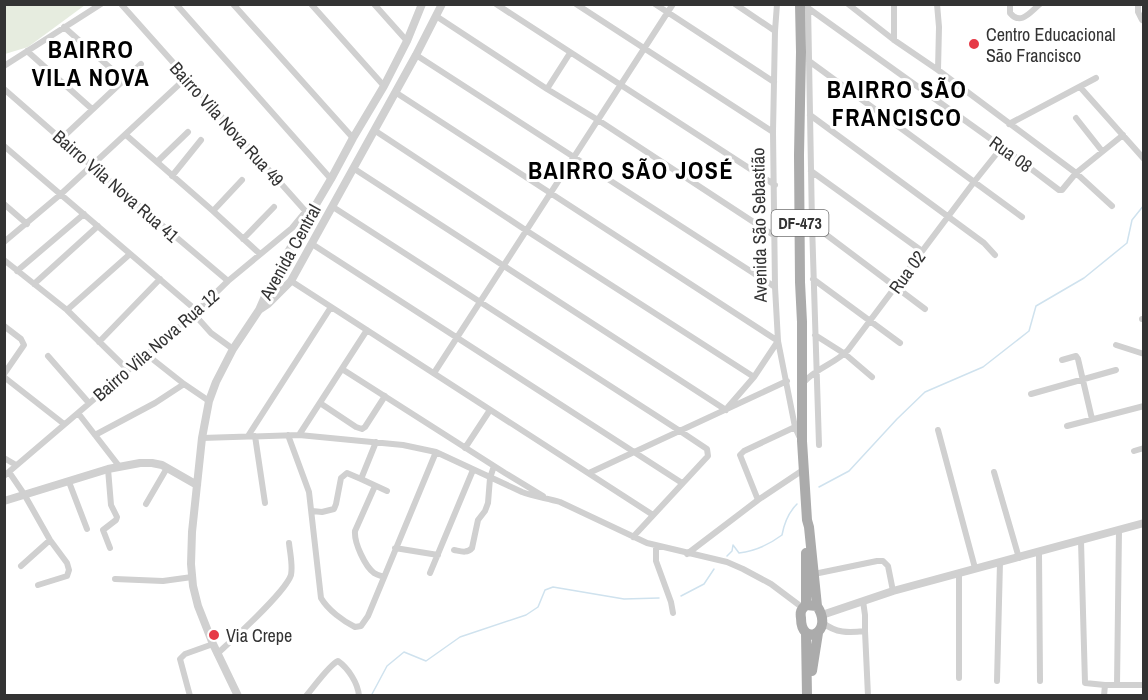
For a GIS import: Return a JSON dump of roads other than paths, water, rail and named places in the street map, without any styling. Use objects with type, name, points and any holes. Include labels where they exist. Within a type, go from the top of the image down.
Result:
[{"type":"main road","name":"Avenida São Sebastião","points":[[805,6],[801,52],[799,155],[802,441],[807,520],[814,574],[815,615],[807,696]]},
{"type":"main road","name":"Avenida São Sebastião","points":[[807,520],[815,615]]},
{"type":"main road","name":"Avenida São Sebastião","points":[[807,696],[806,633],[802,629],[801,612],[815,615]]},
{"type":"main road","points":[[806,633],[813,635],[815,615]]},
{"type":"street","points":[[4,66],[101,4]]},
{"type":"street","name":"Bairro Vila Nova Rua 49","points":[[121,4],[308,214]]},
{"type":"street","points":[[176,4],[331,179]]},
{"type":"street","points":[[233,4],[353,138]]},
{"type":"street","points":[[311,4],[384,86]]},
{"type":"street","points":[[374,4],[407,41]]},
{"type":"street","name":"Avenida Central","points":[[259,310],[308,214],[331,179],[384,86],[407,41],[422,4]]},
{"type":"street","name":"Avenida Central","points":[[259,310],[291,281],[442,4]]},
{"type":"street","points":[[496,4],[775,185]]},
{"type":"street","points":[[576,4],[773,132]]},
{"type":"street","points":[[655,4],[774,82]]},
{"type":"street","points":[[434,373],[673,4]]},
{"type":"street","points":[[735,4],[775,31]]},
{"type":"street","name":"Avenida São Sebastião","points":[[777,4],[773,132],[778,341],[795,427],[802,441]]},
{"type":"street","points":[[894,4],[894,40]]},
{"type":"street","points":[[938,4],[938,70]]},
{"type":"street","points":[[1010,4],[1010,13],[1019,19],[1040,4]]},
{"type":"street","points":[[1138,4],[1137,12],[1142,20]]},
{"type":"street","points":[[850,5],[894,40],[1076,173],[1112,206]]},
{"type":"street","points":[[805,6],[809,61],[819,445]]},
{"type":"street","name":"Rua 08","points":[[805,6],[1059,190],[1062,190],[1076,173]]},
{"type":"street","points":[[436,16],[776,236]]},
{"type":"street","points":[[64,27],[124,80]]},
{"type":"street","points":[[27,51],[92,110]]},
{"type":"street","points":[[547,89],[570,53]]},
{"type":"street","points":[[416,55],[775,287]]},
{"type":"street","points":[[809,61],[1022,217]]},
{"type":"street","points":[[61,138],[141,64]]},
{"type":"street","points":[[4,242],[92,166],[186,78]]},
{"type":"street","points":[[1009,124],[1096,78]]},
{"type":"street","points":[[1080,87],[1143,159]]},
{"type":"street","name":"Bairro Vila Nova Rua 41","points":[[4,89],[228,282]]},
{"type":"street","points":[[395,92],[778,341],[754,377],[726,410]]},
{"type":"street","points":[[810,115],[984,243],[995,255]]},
{"type":"street","points":[[1076,118],[1102,151]]},
{"type":"street","points":[[374,130],[754,377]]},
{"type":"street","points":[[157,162],[188,132]]},
{"type":"street","points":[[126,135],[260,254]]},
{"type":"street","points":[[1076,173],[1123,135]]},
{"type":"street","points":[[172,176],[201,140]]},
{"type":"street","points":[[4,146],[160,279],[196,313],[211,333],[233,349]]},
{"type":"street","name":"Rua 02","points":[[802,384],[816,370],[845,354],[1002,147]]},
{"type":"street","points":[[353,168],[726,410]]},
{"type":"street","points":[[811,171],[922,251]]},
{"type":"street","points":[[213,211],[242,180]]},
{"type":"street","points":[[4,204],[27,224]]},
{"type":"street","points":[[243,239],[274,207]]},
{"type":"street","points":[[333,207],[707,450],[708,456],[633,537]]},
{"type":"street","points":[[17,271],[84,214]]},
{"type":"street","name":"Bairro Vila Nova Rua 12","points":[[7,474],[308,214]]},
{"type":"street","points":[[812,224],[925,309]]},
{"type":"street","points":[[34,284],[98,226]]},
{"type":"street","points":[[312,244],[682,483]]},
{"type":"street","points":[[288,252],[303,260]]},
{"type":"street","points":[[67,310],[130,254]]},
{"type":"street","points":[[4,260],[67,310],[128,370]]},
{"type":"street","points":[[99,342],[160,279]]},
{"type":"street","points":[[813,279],[900,343]]},
{"type":"street","points":[[291,281],[653,514]]},
{"type":"street","points":[[266,503],[252,436],[331,307]]},
{"type":"street","points":[[238,696],[217,654],[192,586],[192,532],[208,401],[233,349],[259,310]]},
{"type":"street","points":[[4,326],[21,339],[24,345],[4,375],[64,424]]},
{"type":"street","points":[[299,435],[367,330]]},
{"type":"street","points":[[815,335],[845,354],[872,377]]},
{"type":"street","points":[[1116,345],[1143,354]]},
{"type":"street","points":[[146,354],[208,401]]},
{"type":"street","points":[[48,356],[89,404]]},
{"type":"street","points":[[1062,360],[1076,356],[1078,359],[1092,419]]},
{"type":"street","points":[[342,369],[546,498]]},
{"type":"street","points":[[1031,394],[1116,370]]},
{"type":"street","points":[[589,473],[787,381]]},
{"type":"street","points":[[95,435],[155,403],[184,384]]},
{"type":"street","points":[[320,403],[362,429],[385,396]]},
{"type":"street","points":[[1067,426],[1143,405]]},
{"type":"street","points":[[465,448],[490,410]]},
{"type":"street","points":[[78,413],[119,466]]},
{"type":"street","points":[[758,501],[740,455],[795,427]]},
{"type":"street","points":[[938,430],[975,568]]},
{"type":"street","points":[[288,435],[309,492],[321,598],[326,605],[355,627],[362,626],[368,616],[435,452]]},
{"type":"street","points":[[202,438],[299,435],[410,446],[435,452],[534,496],[560,502],[656,546],[727,562],[743,569],[771,584],[830,628],[846,633],[865,631]]},
{"type":"street","points":[[361,479],[376,442]]},
{"type":"street","points":[[1134,451],[1143,448]]},
{"type":"street","points":[[4,458],[16,465]]},
{"type":"street","points":[[4,501],[119,466],[152,463],[167,468],[197,485]]},
{"type":"street","points":[[454,550],[466,552],[472,548],[477,520],[485,511],[488,503],[490,478],[494,466]]},
{"type":"street","points":[[146,504],[167,468]]},
{"type":"street","points":[[108,469],[111,504],[116,515],[116,520],[103,531],[110,548]]},
{"type":"street","points":[[430,573],[473,470]]},
{"type":"street","points":[[687,554],[804,470]]},
{"type":"street","points":[[994,472],[1019,558]]},
{"type":"street","points":[[7,474],[24,494],[50,540],[67,563],[69,573],[66,577],[38,585]]},
{"type":"street","points":[[312,511],[322,512],[334,509],[340,481],[344,474],[350,474],[387,491]]},
{"type":"street","points":[[69,482],[87,529]]},
{"type":"street","points":[[375,486],[356,527],[354,537],[370,568],[384,578]]},
{"type":"street","points":[[815,615],[892,591],[1143,523]]},
{"type":"street","points":[[1118,685],[1119,530]]},
{"type":"street","points":[[21,566],[50,540]]},
{"type":"street","points":[[1081,541],[1085,683],[1143,685]]},
{"type":"street","points":[[217,654],[277,595],[289,580],[291,567],[289,543]]},
{"type":"street","points":[[656,546],[656,561],[673,613]]},
{"type":"street","points":[[395,548],[438,555]]},
{"type":"street","points":[[1039,553],[1040,681]]},
{"type":"street","points":[[814,574],[883,561],[888,566],[892,591]]},
{"type":"street","points":[[997,681],[1000,562]]},
{"type":"street","points":[[959,573],[959,678]]},
{"type":"street","points":[[115,579],[163,581],[192,577]]},
{"type":"street","points":[[863,601],[868,696]]},
{"type":"street","points":[[190,696],[180,659],[185,654],[213,644]]},
{"type":"street","points":[[306,696],[331,665],[338,661],[343,664],[356,683],[359,696]]},
{"type":"street","points":[[1104,696],[1105,685]]},
{"type":"waterway","points":[[819,487],[849,471],[925,392],[983,367],[1029,331],[1036,306],[1084,278],[1127,243],[1132,220],[1144,205]]},
{"type":"waterway","points":[[727,556],[732,551],[733,545],[739,553],[745,552],[762,547],[782,535],[787,518],[797,504]]},
{"type":"waterway","points":[[681,596],[704,584],[714,569]]},
{"type":"waterway","points":[[371,696],[387,666],[404,652],[426,661],[460,637],[526,615],[538,607],[545,590],[553,587],[624,599],[659,598]]},
{"type":"place","name":"Centro Educacional São Francisco","points":[[974,44]]},
{"type":"place","name":"Via Crepe","points":[[214,635]]},
{"type":"district","name":"BAIRRO VILA NOVA","points":[[91,63]]},
{"type":"district","name":"BAIRRO SÃO FRANCISCO","points":[[897,103]]},
{"type":"district","name":"BAIRRO SÃO JOSÉ","points":[[631,170]]}]
